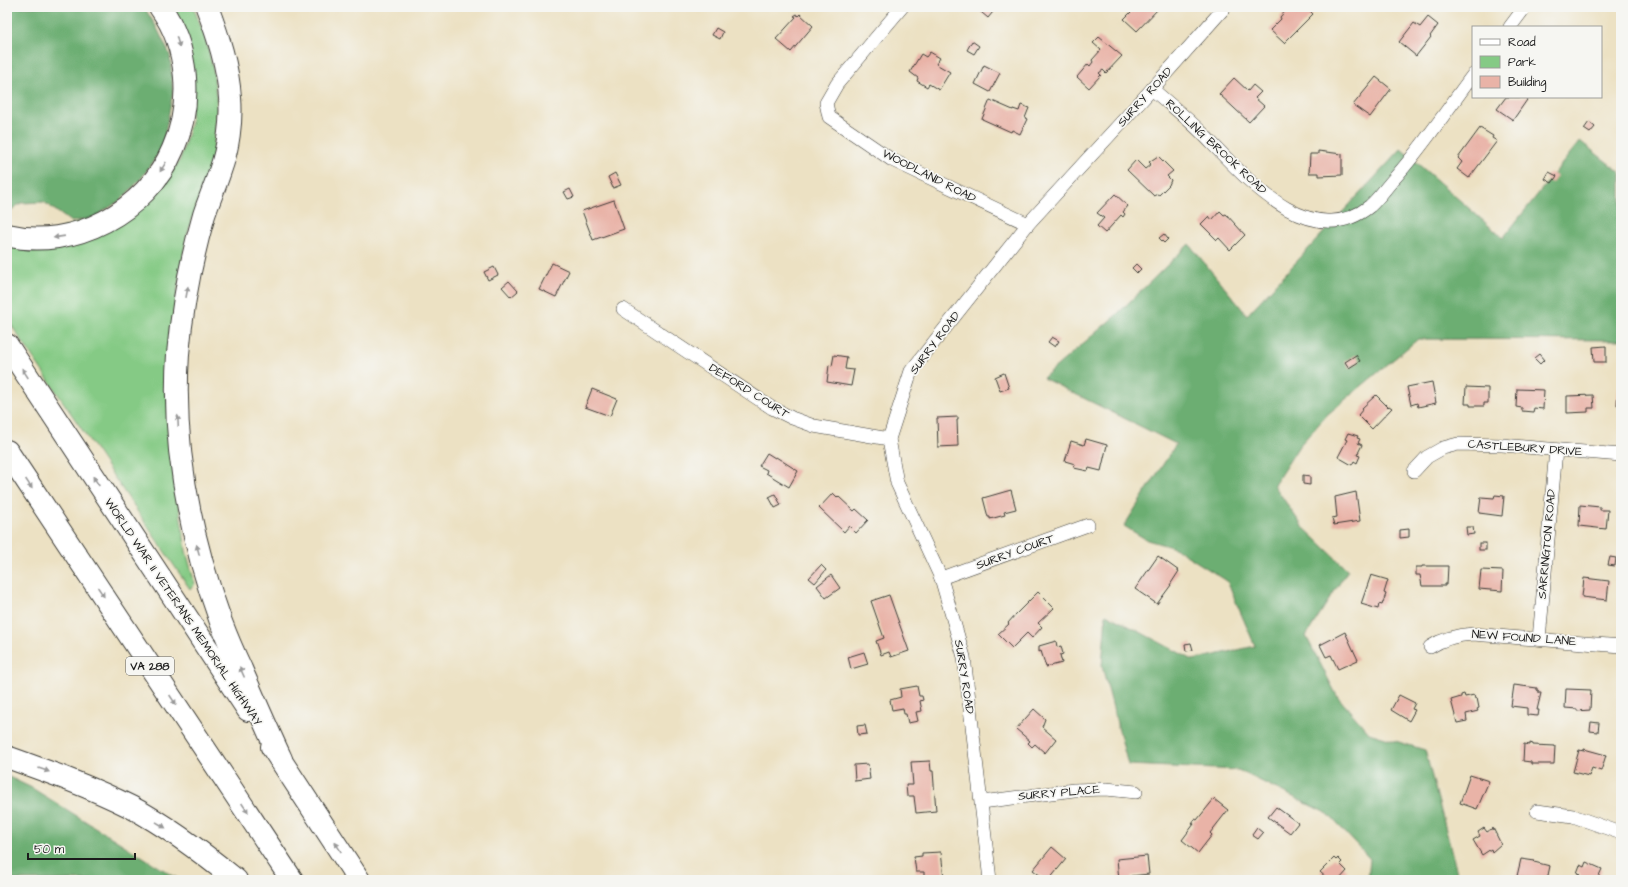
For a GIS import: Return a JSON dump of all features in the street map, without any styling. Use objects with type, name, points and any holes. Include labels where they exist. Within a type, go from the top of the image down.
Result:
[{"type":"highway","points":[[7,235],[27,238],[50,238],[70,235],[90,229],[109,220],[131,204],[148,188],[162,170],[173,149],[181,127],[185,104],[185,86],[182,58],[176,36],[166,15],[160,7]]},
{"type":"highway","points":[[207,7],[218,35],[226,66],[230,98],[230,114],[227,142],[221,169],[205,213],[194,253],[183,311],[178,354],[177,398],[179,442],[185,486],[194,533],[206,579],[222,624],[280,759]]},
{"type":"highway","name":"WORLD WAR II VETERANS MEMORIAL HIGHWAY","points":[[7,345],[359,880]]},
{"type":"highway","name":"VA 288","points":[[7,451],[292,880]]},
{"type":"highway","points":[[7,757],[63,777],[133,808],[186,842],[236,880]]},
{"type":"street","name":"WOODLAND ROAD","points":[[902,7],[837,84],[826,104],[829,117],[892,160],[1028,224]]},
{"type":"street","name":"SURRY ROAD","points":[[990,880],[964,657],[941,578],[897,483],[889,439],[911,371],[1028,224],[1225,7]]},
{"type":"street","points":[[1511,26],[1525,7]]},
{"type":"street","name":"ROLLING BROOK ROAD","points":[[1152,89],[1198,129],[1253,185],[1273,200],[1301,216],[1316,221],[1331,222],[1344,220],[1358,214],[1370,205],[1405,167],[1472,76]]},
{"type":"street","name":"DEFORD COURT","points":[[623,309],[772,408],[792,418],[814,426],[889,439]]},
{"type":"street","name":"CASTLEBURY DRIVE","points":[[1414,470],[1427,457],[1443,448],[1458,444],[1502,445],[1621,456]]},
{"type":"street","name":"SARRINGTON ROAD","points":[[1539,639],[1556,450]]},
{"type":"street","name":"SURRY COURT","points":[[941,578],[1088,526]]},
{"type":"street","name":"NEW FOUND LANE","points":[[1430,647],[1440,640],[1458,635],[1473,634],[1621,646]]},
{"type":"street","name":"SURRY PLACE","points":[[982,802],[1074,790],[1106,789],[1136,792]]},
{"type":"street","points":[[1537,811],[1573,816],[1621,833]]},
{"type":"green space","points":[[7,7],[144,7],[156,26],[170,55],[173,92],[162,149],[140,180],[121,200],[94,217],[71,222],[44,202],[21,203],[7,213]]},
{"type":"green space","points":[[174,7],[193,7],[194,9],[205,37],[213,68],[217,105],[213,157],[187,235],[179,278],[167,367],[170,447],[186,551],[195,584],[190,589],[7,319],[7,244],[13,246],[148,197],[152,200],[180,160],[191,122],[190,44]]},
{"type":"green space","points":[[1580,141],[1621,173],[1621,340],[1418,339],[1328,414],[1299,446],[1274,485],[1302,526],[1348,570],[1306,636],[1337,696],[1369,733],[1425,750],[1459,880],[1368,880],[1370,859],[1328,814],[1238,770],[1128,765],[1102,666],[1106,614],[1193,660],[1255,646],[1227,581],[1175,548],[1147,540],[1124,526],[1176,444],[1043,378],[1115,316],[1189,244],[1247,315],[1401,149],[1503,238]]},
{"type":"green space","points":[[7,776],[32,788],[180,880],[7,880]]},
{"type":"building","points":[[975,7],[997,7],[988,18]]},
{"type":"building","points":[[1132,7],[1162,7],[1161,9],[1159,8],[1137,31],[1124,19],[1134,9]]},
{"type":"building","points":[[1289,7],[1306,7],[1313,14],[1284,43],[1270,30],[1281,19],[1280,17]]},
{"type":"building","points":[[797,14],[798,16],[800,14],[813,26],[791,52],[776,39]]},
{"type":"building","points":[[1428,17],[1438,25],[1430,36],[1431,37],[1416,56],[1399,42],[1414,23],[1420,27]]},
{"type":"building","points":[[716,28],[723,32],[720,39],[712,35]]},
{"type":"building","points":[[1099,37],[1122,56],[1106,73],[1103,70],[1099,73],[1101,75],[1089,88],[1077,77],[1088,64],[1090,66],[1093,62],[1092,60],[1101,50],[1093,43]]},
{"type":"building","points":[[972,41],[979,46],[974,54],[967,50]]},
{"type":"building","points":[[930,52],[940,58],[936,64],[950,72],[939,90],[929,84],[927,87],[917,81],[918,78],[910,72],[921,54],[926,57]]},
{"type":"building","points":[[984,65],[1000,73],[990,92],[975,84]]},
{"type":"building","points":[[1376,77],[1391,89],[1370,117],[1353,105]]},
{"type":"building","points":[[1234,78],[1248,91],[1253,85],[1261,92],[1255,98],[1264,106],[1249,122],[1219,94]]},
{"type":"building","points":[[1505,98],[1528,98],[1513,120],[1497,109]]},
{"type":"building","points":[[990,100],[1013,110],[1019,111],[1021,105],[1029,108],[1025,118],[1027,119],[1020,134],[1012,130],[1011,132],[982,119]]},
{"type":"building","points":[[1589,122],[1595,127],[1590,133],[1584,129]]},
{"type":"building","points":[[1480,128],[1493,136],[1492,138],[1497,141],[1469,178],[1457,169],[1462,162],[1458,158]]},
{"type":"building","points":[[1318,151],[1342,154],[1342,175],[1319,176],[1319,173],[1309,173],[1310,154],[1318,154]]},
{"type":"building","points":[[1158,156],[1173,171],[1167,176],[1171,180],[1169,185],[1159,195],[1157,194],[1154,196],[1127,170],[1136,160],[1145,169],[1151,164],[1149,162]]},
{"type":"building","points":[[1549,172],[1557,176],[1552,183],[1545,179]]},
{"type":"building","points":[[615,173],[621,185],[613,188],[608,177]]},
{"type":"building","points":[[570,189],[574,197],[568,199],[564,192]]},
{"type":"building","points":[[1115,194],[1128,206],[1123,212],[1125,214],[1123,217],[1121,215],[1105,233],[1097,226],[1104,218],[1097,213]]},
{"type":"building","points":[[614,200],[624,229],[593,240],[582,211]]},
{"type":"building","points":[[1220,211],[1224,215],[1226,214],[1245,235],[1230,250],[1219,238],[1217,240],[1201,224],[1209,216],[1212,220]]},
{"type":"building","points":[[1164,234],[1168,239],[1164,243],[1159,238]]},
{"type":"building","points":[[552,263],[569,271],[556,297],[539,289]]},
{"type":"building","points":[[1136,264],[1141,269],[1137,273],[1132,268]]},
{"type":"building","points":[[494,267],[498,275],[488,280],[484,272]]},
{"type":"building","points":[[509,281],[518,291],[511,297],[502,287]]},
{"type":"building","points":[[1052,337],[1059,341],[1055,347],[1048,342]]},
{"type":"building","points":[[1606,346],[1606,362],[1594,362],[1593,347]]},
{"type":"building","points":[[1539,354],[1544,360],[1540,364],[1534,358]]},
{"type":"building","points":[[834,355],[847,357],[845,369],[854,370],[851,386],[827,382],[829,365],[832,366]]},
{"type":"building","points":[[1356,355],[1360,361],[1349,368],[1345,362]]},
{"type":"building","points":[[1004,373],[1009,388],[1000,391],[995,377]]},
{"type":"building","points":[[1432,382],[1436,403],[1418,407],[1417,403],[1411,405],[1407,387]]},
{"type":"building","points":[[1466,387],[1488,388],[1488,403],[1484,403],[1484,406],[1470,406],[1470,404],[1465,404]]},
{"type":"building","points":[[592,389],[617,399],[610,416],[585,407]]},
{"type":"building","points":[[1517,389],[1544,390],[1543,409],[1534,408],[1533,412],[1522,411],[1522,408],[1516,407]]},
{"type":"building","points":[[1618,389],[1621,389],[1621,405],[1617,405]]},
{"type":"building","points":[[1376,395],[1388,407],[1389,406],[1392,408],[1372,429],[1358,415],[1363,409],[1362,408]]},
{"type":"building","points":[[1593,395],[1594,408],[1588,408],[1588,412],[1567,413],[1567,396]]},
{"type":"building","points":[[958,417],[958,446],[938,447],[937,418]]},
{"type":"building","points":[[1348,433],[1358,436],[1357,438],[1360,439],[1358,443],[1362,445],[1357,455],[1360,456],[1357,463],[1354,461],[1352,465],[1338,457],[1347,440],[1345,439]]},
{"type":"building","points":[[1086,439],[1107,445],[1101,471],[1089,468],[1088,471],[1074,468],[1075,464],[1065,461],[1071,441],[1084,445]]},
{"type":"building","points":[[767,453],[798,471],[789,487],[766,473],[767,470],[759,466]]},
{"type":"building","points":[[1303,475],[1310,476],[1310,485],[1303,484]]},
{"type":"building","points":[[1011,490],[1016,509],[1004,512],[1005,515],[990,519],[990,517],[988,517],[983,498]]},
{"type":"building","points":[[1356,492],[1360,521],[1334,525],[1332,518],[1337,517],[1335,497]]},
{"type":"building","points":[[833,493],[854,511],[856,509],[868,520],[856,533],[849,526],[844,532],[819,508]]},
{"type":"building","points":[[775,494],[781,505],[775,508],[769,497]]},
{"type":"building","points":[[1495,495],[1504,496],[1502,516],[1479,513],[1481,497],[1494,498]]},
{"type":"building","points":[[1580,505],[1600,507],[1600,510],[1608,510],[1606,529],[1579,526]]},
{"type":"building","points":[[1466,527],[1473,527],[1474,534],[1467,535]]},
{"type":"building","points":[[1409,529],[1409,537],[1400,538],[1400,530]]},
{"type":"building","points":[[1479,543],[1486,543],[1486,550],[1479,550]]},
{"type":"building","points":[[1158,556],[1179,571],[1157,604],[1135,589]]},
{"type":"building","points":[[1610,557],[1616,558],[1615,566],[1608,565]]},
{"type":"building","points":[[821,565],[826,570],[815,583],[809,578]]},
{"type":"building","points":[[1448,566],[1447,584],[1445,584],[1445,586],[1422,586],[1420,575],[1416,575],[1416,567]]},
{"type":"building","points":[[1481,570],[1503,571],[1502,591],[1479,589]]},
{"type":"building","points":[[831,575],[840,588],[826,598],[817,586]]},
{"type":"building","points":[[1371,575],[1388,580],[1384,593],[1386,594],[1382,605],[1379,604],[1378,609],[1361,604]]},
{"type":"building","points":[[1584,578],[1609,581],[1607,600],[1582,597]]},
{"type":"building","points":[[1038,592],[1054,608],[1038,623],[1042,627],[1032,638],[1027,633],[1012,648],[998,634]]},
{"type":"building","points":[[889,595],[909,651],[891,657],[889,652],[881,655],[876,641],[884,638],[871,601]]},
{"type":"building","points":[[1345,632],[1358,660],[1338,669],[1331,655],[1326,657],[1320,645]]},
{"type":"building","points":[[1056,641],[1057,647],[1061,646],[1063,654],[1060,655],[1062,663],[1046,667],[1041,651],[1039,652],[1039,646]]},
{"type":"building","points":[[1191,643],[1193,650],[1186,651],[1185,644]]},
{"type":"building","points":[[864,652],[868,664],[851,669],[848,657]]},
{"type":"building","points":[[1514,685],[1537,688],[1539,693],[1541,693],[1537,710],[1539,710],[1538,716],[1527,715],[1527,708],[1511,706]]},
{"type":"building","points":[[917,686],[919,696],[922,696],[923,700],[920,701],[922,711],[916,712],[918,721],[908,723],[903,708],[892,710],[890,700],[901,697],[900,689]]},
{"type":"building","points":[[1566,689],[1591,690],[1590,710],[1577,711],[1577,709],[1565,708]]},
{"type":"building","points":[[1464,694],[1465,697],[1474,695],[1475,699],[1477,698],[1479,708],[1477,709],[1478,711],[1466,714],[1467,721],[1457,723],[1451,700],[1461,697],[1461,695]]},
{"type":"building","points":[[1399,695],[1415,703],[1412,709],[1415,710],[1409,721],[1391,710]]},
{"type":"building","points":[[1034,709],[1045,719],[1042,727],[1056,739],[1045,753],[1035,744],[1032,747],[1028,743],[1030,741],[1016,729]]},
{"type":"building","points":[[1591,722],[1599,723],[1598,732],[1590,731]]},
{"type":"building","points":[[865,725],[867,734],[858,735],[857,726]]},
{"type":"building","points":[[1530,743],[1533,745],[1555,746],[1554,764],[1531,764],[1531,762],[1523,761],[1524,744],[1530,745]]},
{"type":"building","points":[[1584,749],[1606,755],[1601,771],[1592,768],[1589,776],[1573,772],[1579,750],[1584,751]]},
{"type":"building","points":[[930,761],[931,771],[933,771],[936,811],[916,813],[914,796],[907,796],[906,785],[913,785],[911,762]]},
{"type":"building","points":[[868,764],[870,779],[855,781],[854,765]]},
{"type":"building","points":[[1470,775],[1489,781],[1477,809],[1460,803]]},
{"type":"building","points":[[1214,799],[1228,810],[1210,833],[1212,835],[1198,853],[1182,840],[1194,824],[1192,823],[1195,819],[1197,820]]},
{"type":"building","points":[[1276,807],[1298,823],[1290,833],[1268,817]]},
{"type":"building","points":[[1257,828],[1263,833],[1258,839],[1252,835]]},
{"type":"building","points":[[1484,828],[1487,832],[1493,828],[1501,844],[1492,852],[1491,849],[1482,855],[1473,840],[1480,836],[1478,832]]},
{"type":"building","points":[[1052,847],[1066,859],[1049,880],[1046,880],[1033,870]]},
{"type":"building","points":[[941,852],[944,878],[924,880],[924,872],[916,872],[914,857],[922,856],[922,853]]},
{"type":"building","points":[[1147,856],[1149,874],[1131,876],[1132,880],[1119,880],[1117,859]]},
{"type":"building","points":[[1334,858],[1336,860],[1338,858],[1342,862],[1340,864],[1347,871],[1339,880],[1329,880],[1320,872]]},
{"type":"building","points":[[1521,859],[1535,861],[1534,862],[1550,866],[1547,880],[1533,880],[1517,876]]},
{"type":"building","points":[[1586,862],[1602,869],[1597,880],[1578,880],[1580,874],[1577,873],[1580,865],[1584,867]]}]
